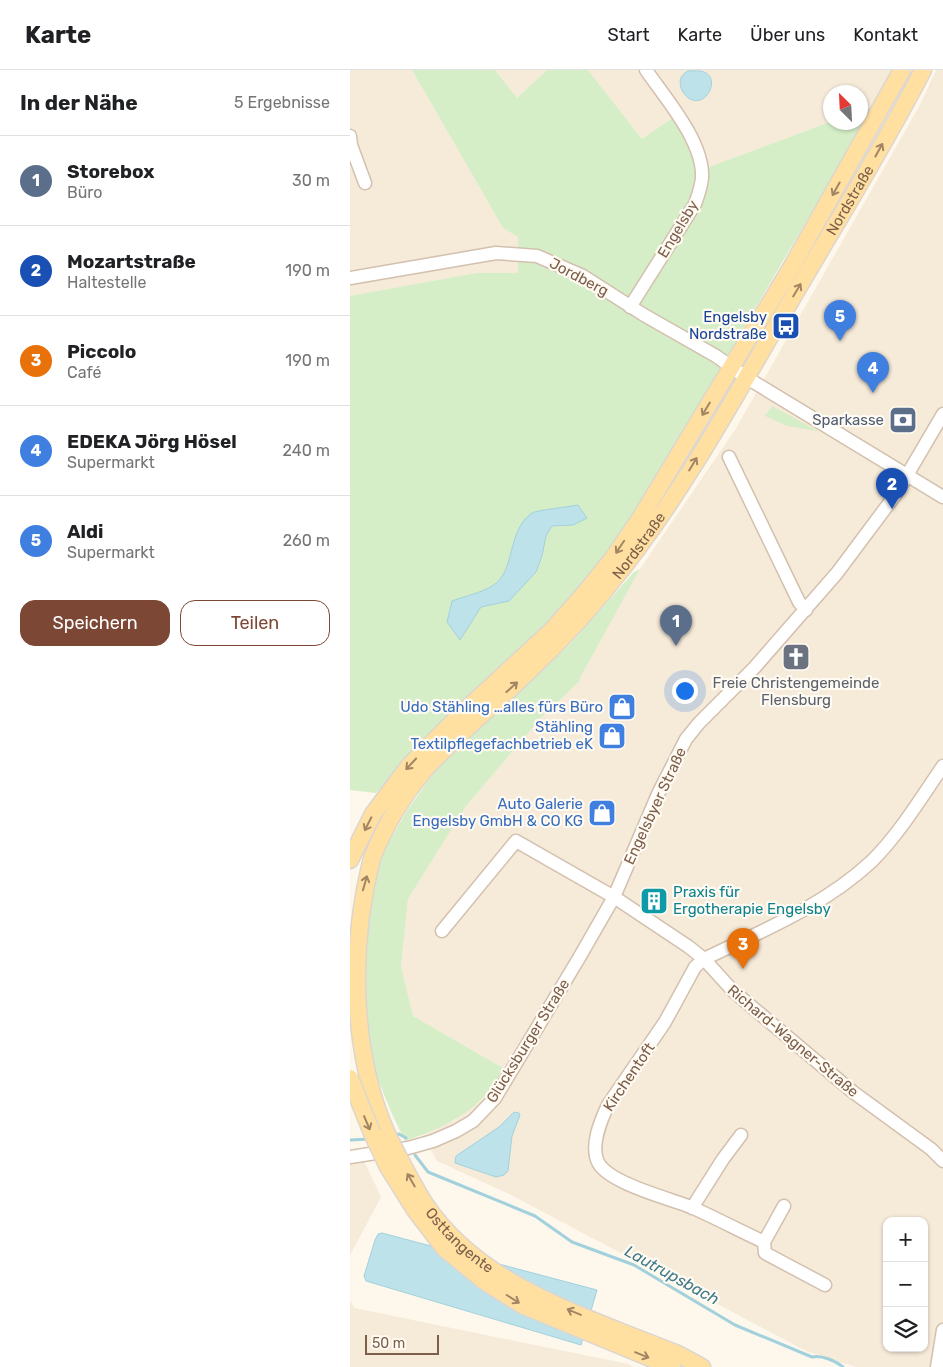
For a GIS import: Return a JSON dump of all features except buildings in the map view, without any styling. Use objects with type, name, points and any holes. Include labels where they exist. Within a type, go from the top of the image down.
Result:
[{"type":"main road","name":"Nordstraße","points":[[350,860],[373,814],[409,766],[460,715],[551,631],[613,558],[641,517],[791,268],[902,70]]},
{"type":"main road","name":"Nordstraße","points":[[352,993],[353,948],[360,900],[372,859],[392,816],[423,771],[562,639],[595,602],[668,506],[747,378],[867,172],[923,70]]},
{"type":"main road","name":"Osttangente","points":[[352,993],[358,1041],[372,1094],[387,1134],[426,1205],[455,1240],[493,1272],[528,1293],[672,1367]]},
{"type":"main road","name":"Osttangente","points":[[350,1078],[368,1125],[388,1167],[415,1210],[444,1248],[484,1281],[522,1305],[616,1337],[678,1354],[702,1367]]},
{"type":"street","name":"Engelsby","points":[[630,306],[695,204],[700,192],[702,177],[700,164],[690,136],[646,70]]},
{"type":"street","points":[[350,136],[351,145],[365,183]]},
{"type":"street","name":"Jordberg","points":[[350,278],[496,253],[537,256],[583,276],[943,497]]},
{"type":"street","name":"Engelsbyer Straße","points":[[614,897],[658,794],[686,739],[699,723],[755,667],[837,573],[896,494],[943,414]]},
{"type":"street","points":[[729,457],[799,602],[806,610]]},
{"type":"street","points":[[704,959],[803,910],[836,890],[872,860],[891,839],[943,766]]},
{"type":"street","name":"Richard-Wagner-Straße","points":[[442,931],[516,841],[614,897],[689,947],[704,959],[722,981],[740,997],[853,1092],[931,1149],[943,1161]]},
{"type":"street","name":"Glücksburger Straße","points":[[350,1157],[408,1148],[434,1141],[473,1121],[486,1109],[510,1075],[614,897]]},
{"type":"street","name":"Kirchentoft","points":[[704,959],[695,967],[665,1022],[608,1105],[601,1122],[596,1144],[596,1154],[599,1163],[612,1176],[692,1208],[764,1242],[765,1253],[825,1285]]},
{"type":"street","points":[[692,1208],[723,1159],[741,1135]]},
{"type":"street","points":[[764,1242],[784,1206]]},
{"type":"street","points":[[937,1367],[943,1330]]},
{"type":"shaded area","points":[[350,70],[412,70],[503,228],[518,237],[518,273],[476,273],[350,296]]},
{"type":"shaded area","points":[[495,70],[547,70],[517,98]]},
{"type":"shaded area","points":[[588,70],[892,70],[874,106],[868,108],[868,85],[823,85],[823,125],[709,167],[698,137],[681,111],[642,139]]},
{"type":"shaded area","points":[[936,70],[943,70],[943,1367],[856,1367],[806,1351],[511,1195],[437,1161],[423,1135],[455,1120],[484,1099],[496,1085],[505,1069],[413,1016],[401,966],[408,899],[466,806],[541,718],[581,680],[580,678],[640,569],[735,430],[921,103]]},
{"type":"shaded area","points":[[363,1159],[381,1197],[350,1255],[350,1161]]},
{"type":"shaded area","points":[[350,1300],[354,1308],[628,1364],[633,1367],[350,1367]]},
{"type":"green space","points":[[412,70],[495,70],[517,98],[547,70],[588,70],[642,139],[682,111],[698,137],[709,167],[823,125],[823,130],[860,130],[631,520],[588,581],[535,638],[438,726],[376,793],[350,790],[350,296],[476,273],[518,273],[518,237],[503,228]]},
{"type":"green space","points":[[874,106],[868,116],[868,108]]},
{"type":"green space","points":[[772,406],[818,431],[787,426],[765,416]]},
{"type":"green space","points":[[640,569],[580,678],[581,680],[541,718],[466,806],[408,899],[401,966],[413,1016],[505,1069],[496,1083],[475,1106],[449,1123],[405,1141],[368,1055],[363,975],[371,894],[383,852],[408,809],[438,767],[569,645],[634,572]]},
{"type":"water","points":[[688,71],[702,71],[710,76],[712,82],[709,92],[701,100],[694,101],[689,98],[681,88],[680,81],[682,75]]},
{"type":"water","points":[[578,505],[587,518],[573,525],[552,526],[546,536],[536,572],[509,601],[481,607],[460,640],[447,622],[452,601],[483,591],[500,580],[505,572],[518,530],[532,513]]},
{"type":"water","points":[[514,1112],[520,1115],[512,1136],[508,1171],[504,1175],[496,1177],[455,1163],[456,1156],[499,1127]]},
{"type":"water","points":[[382,1233],[597,1290],[581,1345],[366,1281],[364,1276],[375,1240],[378,1234]]},
{"type":"waterway","name":"Lautrupsbach","points":[[392,1135],[399,1134],[406,1138]]},
{"type":"waterway","name":"Lautrupsbach","points":[[350,1140],[369,1139]]},
{"type":"waterway","name":"Lautrupsbach","points":[[415,1155],[428,1172],[535,1216],[572,1242],[634,1265],[735,1325],[812,1357],[829,1359],[843,1367]]},
{"type":"place","name":"Engelsby Nordstraße","points":[[786,326]]},
{"type":"place","name":"Aldi","points":[[840,341]]},
{"type":"place","name":"EDEKA Jörg Hösel","points":[[873,393]]},
{"type":"place","name":"Sparkasse","points":[[903,420]]},
{"type":"place","name":"Mozartstraße","points":[[892,509]]},
{"type":"place","name":"Storebox","points":[[676,646]]},
{"type":"place","name":"Freie Christengemeinde Flensburg","points":[[796,657]]},
{"type":"place","name":"Udo Stähling …alles fürs Büro","points":[[622,707]]},
{"type":"place","name":"Stähling Textilpflegefachbetrieb eK","points":[[612,736]]},
{"type":"place","name":"Auto Galerie Engelsby GmbH & CO KG","points":[[602,813]]},
{"type":"place","name":"Praxis für Ergotherapie Engelsby","points":[[654,901]]},
{"type":"place","name":"Piccolo","points":[[743,969]]}]
